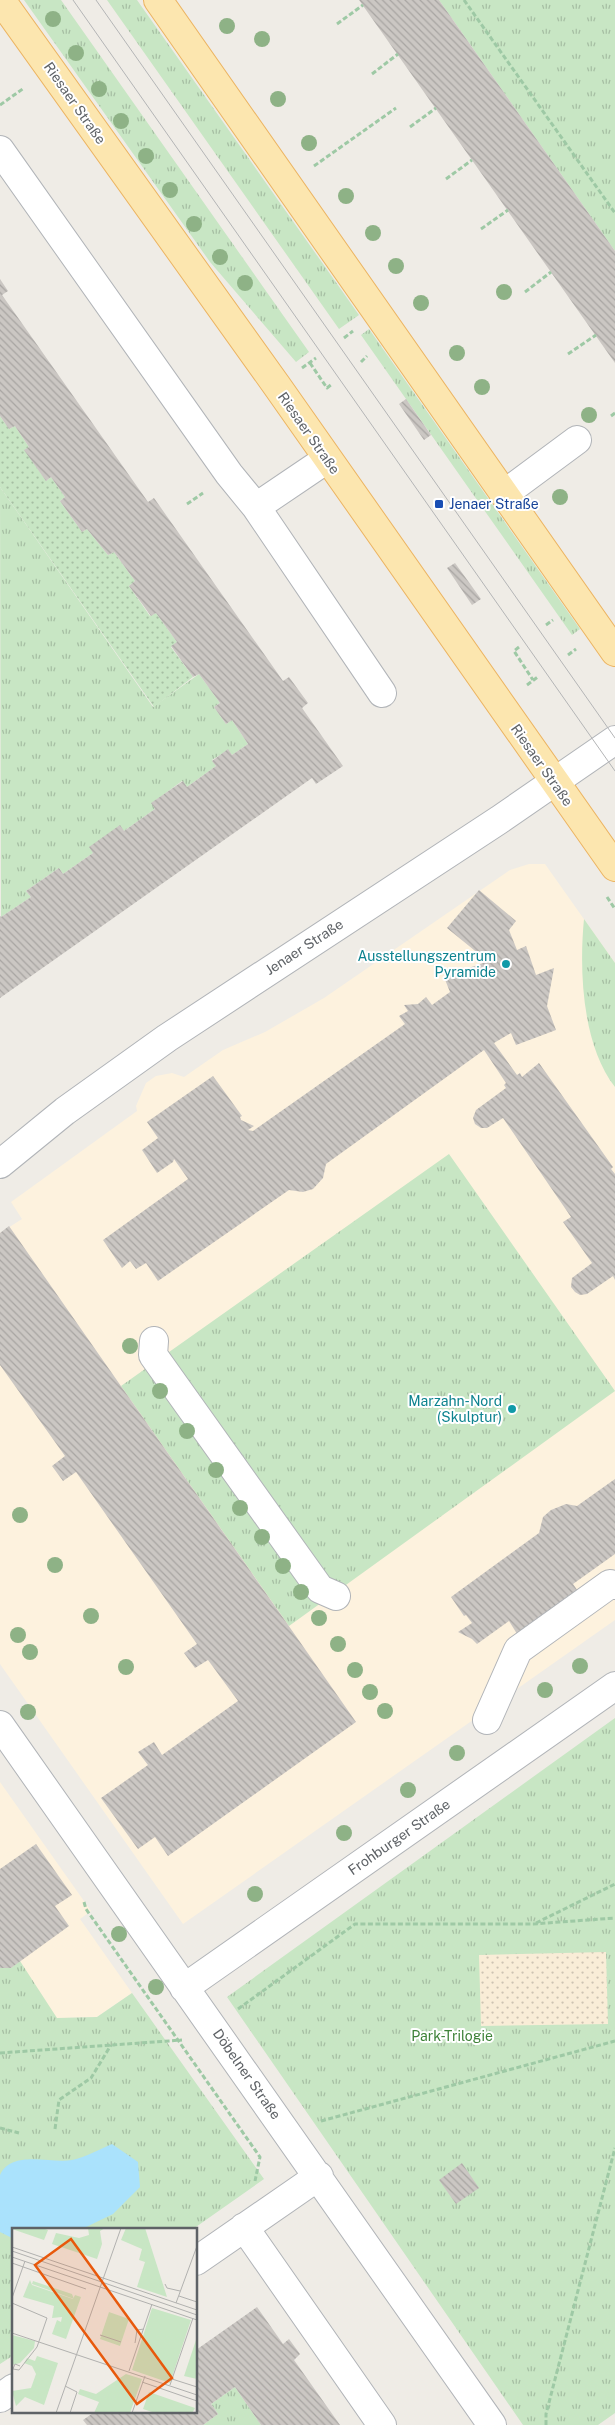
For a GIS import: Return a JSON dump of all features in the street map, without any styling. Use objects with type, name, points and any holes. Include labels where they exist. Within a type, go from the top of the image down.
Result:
[{"type":"main road","name":"Riesaer Straße","points":[[1,0],[615,868]]},
{"type":"main road","points":[[158,0],[615,652]]},
{"type":"street","points":[[0,150],[229,474],[256,507],[382,692]]},
{"type":"street","points":[[504,494],[577,440]]},
{"type":"street","points":[[256,507],[327,459]]},
{"type":"street","name":"Jenaer Straße","points":[[0,1164],[65,1111],[167,1038],[615,740]]},
{"type":"street","points":[[154,1341],[153,1355],[164,1371],[320,1589],[336,1596]]},
{"type":"street","points":[[487,1720],[518,1650],[610,1584],[615,1585]]},
{"type":"street","name":"Frohburger Straße","points":[[184,1988],[615,1686]]},
{"type":"street","name":"Döbelner Straße","points":[[0,1725],[184,1988],[319,2176],[492,2425]]},
{"type":"street","points":[[198,2260],[319,2176]]},
{"type":"street","points":[[244,2227],[382,2425]]},
{"type":"street","points":[[0,2398],[12,2389]]},
{"type":"path","points":[[464,0],[615,213]]},
{"type":"path","points":[[337,24],[363,5]]},
{"type":"path","points":[[372,74],[398,54]]},
{"type":"path","points":[[0,105],[26,86]]},
{"type":"path","points":[[307,170],[396,108]]},
{"type":"path","points":[[410,128],[436,108]]},
{"type":"path","points":[[446,179],[472,160]]},
{"type":"path","points":[[481,229],[508,210]]},
{"type":"path","points":[[525,292],[551,272]]},
{"type":"path","points":[[568,354],[596,335]]},
{"type":"path","points":[[302,368],[316,358]]},
{"type":"path","points":[[310,363],[327,388],[332,384]]},
{"type":"path","points":[[611,416],[615,413]]},
{"type":"path","points":[[519,647],[514,651],[534,680]]},
{"type":"path","points":[[527,685],[539,676]]},
{"type":"path","points":[[533,1924],[615,1884]]},
{"type":"path","points":[[81,1894],[86,1909],[260,2157],[255,2183]]},
{"type":"path","points":[[0,2053],[196,2040],[355,1924],[533,1924],[615,1918]]},
{"type":"path","points":[[322,2121],[615,2041]]},
{"type":"path","points":[[55,2128],[59,2100],[91,2078],[111,2045]]},
{"type":"path","points":[[0,2128],[19,2133]]},
{"type":"path","points":[[546,2425],[546,2414],[615,2148]]},
{"type":"shaded area","points":[[529,864],[545,864],[615,963],[615,1620],[183,1924],[0,1664],[0,1233],[22,1219],[11,1202],[137,1111],[136,1106],[146,1083],[156,1076],[172,1073],[184,1077],[223,1050],[265,1032],[324,998],[510,870]]},
{"type":"shaded area","points":[[0,1782],[91,1911],[80,1919],[132,1993],[97,2017],[0,2020]]},
{"type":"green space","points":[[24,0],[61,0],[309,352],[296,362],[210,262]]},
{"type":"green space","points":[[107,0],[137,0],[359,315],[339,329]]},
{"type":"green space","points":[[439,0],[615,0],[615,251]]},
{"type":"green space","points":[[369,329],[580,629],[572,635],[361,335]]},
{"type":"green space","points":[[0,416],[9,429],[15,426],[29,447],[25,450],[46,481],[51,477],[65,497],[60,501],[82,532],[87,529],[108,555],[114,552],[135,581],[129,586],[150,616],[156,613],[177,642],[171,647],[193,677],[154,707],[0,487]]},
{"type":"green space","points":[[0,487],[153,707],[199,674],[220,703],[214,707],[226,724],[232,720],[248,744],[232,755],[228,750],[212,760],[216,766],[187,787],[182,781],[152,803],[155,809],[124,831],[120,826],[93,853],[63,874],[59,868],[26,891],[31,897],[1,917]]},
{"type":"green space","points":[[584,919],[615,963],[615,1087],[604,1070],[589,1029],[585,1006],[582,961]]},
{"type":"green space","points":[[449,1154],[615,1391],[289,1626],[121,1386]]},
{"type":"green space","name":"Park-Trilogie","points":[[615,1718],[615,2413],[598,2425],[523,2425],[227,1997]]},
{"type":"green space","points":[[20,1961],[57,2018],[97,2017],[132,1993],[264,2179],[194,2228],[12,2228],[12,2356],[0,2364],[0,1968],[11,1968]]},
{"type":"green space","points":[[235,2387],[261,2425],[203,2425],[218,2414],[211,2404]]},
{"type":"sand","points":[[606,1952],[608,2024],[481,2026],[479,1955]]},
{"type":"water","points":[[112,2144],[138,2162],[140,2187],[113,2214],[84,2228],[12,2228],[12,2238],[0,2232],[0,2175],[6,2167],[13,2162],[23,2160],[63,2161],[88,2155]]},
{"type":"building","points":[[359,0],[439,0],[615,251],[615,363]]},
{"type":"building","points":[[0,279],[8,291],[2,295],[148,502],[154,498],[283,681],[289,677],[308,703],[302,708],[343,766],[316,784],[312,778],[0,998],[0,916],[31,897],[26,891],[59,868],[63,874],[93,853],[89,847],[120,825],[124,831],[155,809],[151,803],[183,781],[187,787],[216,766],[212,761],[228,749],[232,755],[248,744],[232,720],[226,724],[214,707],[220,703],[199,674],[193,677],[171,646],[177,642],[156,613],[151,616],[129,586],[135,581],[114,552],[108,555],[87,529],[82,532],[60,501],[65,497],[51,477],[46,481],[24,450],[29,447],[15,426],[9,429],[0,416]]},
{"type":"building","points":[[406,399],[431,435],[424,440],[399,404]]},
{"type":"building","points":[[455,563],[481,599],[472,605],[447,568]]},
{"type":"building","points":[[479,890],[516,921],[509,930],[517,950],[526,946],[536,975],[554,968],[547,1006],[556,1030],[516,1045],[511,1033],[494,1043],[517,1075],[520,1073],[522,1077],[539,1063],[613,1167],[611,1169],[615,1174],[615,1280],[613,1276],[587,1294],[580,1295],[575,1292],[571,1287],[572,1278],[592,1263],[563,1222],[571,1217],[503,1118],[487,1128],[481,1128],[475,1124],[473,1118],[476,1110],[506,1088],[504,1085],[506,1083],[484,1050],[326,1164],[323,1178],[313,1189],[303,1192],[289,1190],[158,1281],[146,1263],[136,1269],[130,1261],[122,1268],[103,1240],[188,1179],[174,1159],[173,1162],[157,1173],[142,1150],[158,1138],[147,1122],[213,1076],[242,1116],[240,1117],[241,1120],[254,1126],[248,1130],[253,1131],[405,1024],[399,1016],[408,1011],[404,1005],[418,1004],[426,997],[432,1005],[450,992],[444,977],[494,959],[492,951],[485,959],[447,928]]},
{"type":"building","points":[[9,1226],[356,1722],[168,1856],[155,1837],[138,1849],[101,1798],[148,1765],[138,1752],[154,1742],[162,1755],[238,1701],[208,1660],[195,1668],[184,1653],[197,1644],[76,1472],[63,1481],[52,1466],[65,1456],[0,1365],[0,1233]]},
{"type":"building","points":[[615,1479],[615,1554],[573,1584],[580,1594],[519,1637],[509,1621],[477,1644],[472,1639],[458,1632],[472,1623],[466,1615],[464,1616],[451,1597],[539,1533],[543,1517],[551,1510],[566,1504],[577,1506]]},
{"type":"building","points":[[36,1844],[72,1895],[55,1906],[69,1926],[11,1968],[0,1968],[0,1869]]},
{"type":"building","points":[[462,2163],[479,2188],[456,2204],[439,2180]]},
{"type":"building","points":[[257,2307],[283,2344],[289,2339],[300,2354],[294,2360],[340,2425],[261,2425],[235,2387],[211,2404],[218,2414],[203,2425],[87,2425],[83,2420],[95,2412],[198,2412],[198,2349]]},
{"type":"tram line","points":[[73,0],[615,771]]},
{"type":"tram line","points":[[96,0],[615,738]]},
{"type":"place","name":"Jenaer Straße","points":[[439,504]]},
{"type":"place","name":"Ausstellungszentrum Pyramide","points":[[506,964]]},
{"type":"place","name":"Marzahn-Nord (Skulptur)","points":[[512,1409]]}]
